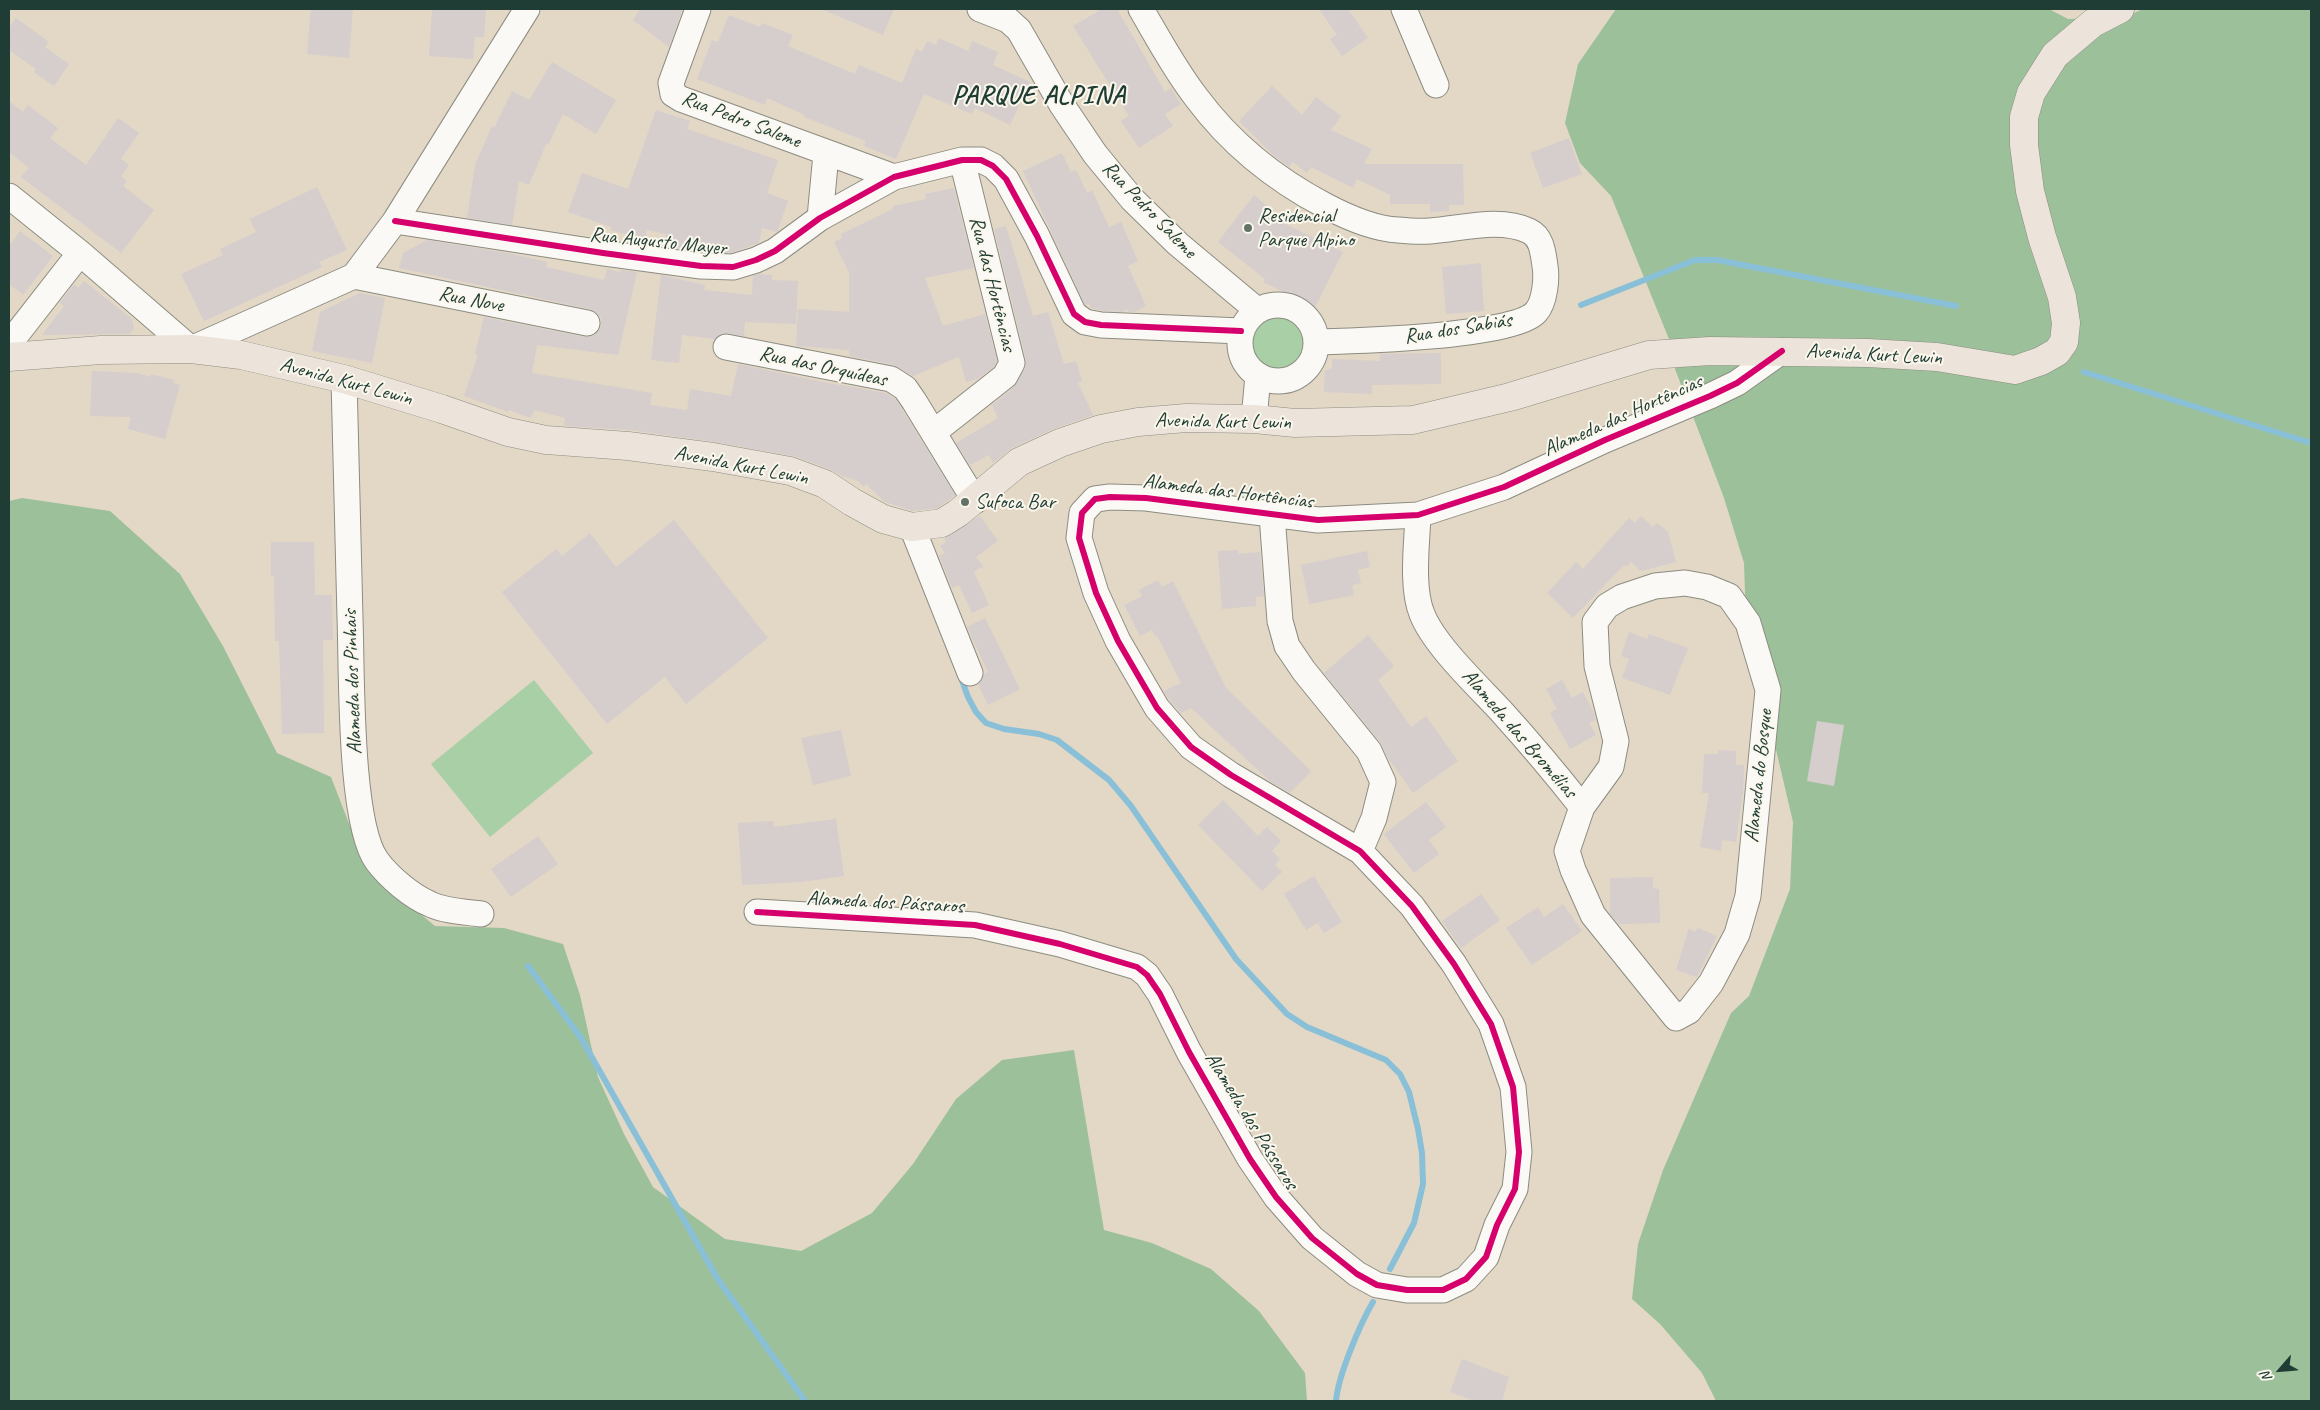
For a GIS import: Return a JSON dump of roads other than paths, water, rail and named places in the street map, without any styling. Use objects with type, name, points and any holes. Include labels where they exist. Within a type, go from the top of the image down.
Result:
[{"type":"main road","name":"Avenida Kurt Lewin","points":[[9,357],[101,350],[191,349],[241,355],[344,379],[442,409],[508,432],[546,440],[628,446],[712,457],[790,471],[825,484],[883,519],[912,527],[942,523],[975,500],[1019,462],[1060,443],[1102,429],[1138,422],[1186,418],[1254,419],[1304,423],[1413,420],[1510,397],[1649,356],[1710,351],[1868,352],[1937,357],[2016,370],[2041,361],[2061,348],[2066,323],[2062,297],[2042,237],[2030,191],[2024,145],[2024,117],[2031,93],[2054,56],[2093,23],[2120,9]]},
{"type":"street","points":[[9,196],[80,253],[191,349],[354,276],[395,220],[527,9]]},
{"type":"street","name":"Rua Pedro Saleme","points":[[698,9],[671,83],[673,94],[681,99],[894,178]]},
{"type":"street","name":"Rua Pedro Saleme","points":[[980,9],[1008,20],[1019,30],[1062,105],[1095,154],[1132,199],[1178,244],[1257,310]]},
{"type":"street","name":"Rua dos Sabiás","points":[[1140,9],[1196,97],[1226,131],[1272,174],[1312,199],[1348,218],[1394,230],[1428,231],[1501,224],[1530,231],[1541,244],[1546,270],[1543,298],[1536,312],[1522,319],[1499,326],[1444,335],[1390,340],[1316,342]]},
{"type":"street","points":[[1404,9],[1436,85]]},
{"type":"street","points":[[820,218],[826,154]]},
{"type":"street","points":[[962,160],[981,160],[993,166],[1006,179],[1037,236],[1074,314],[1085,322],[1101,325],[1241,330]]},
{"type":"street","name":"Rua Augusto Mayer","points":[[395,220],[613,254],[701,266],[734,267],[775,251],[820,218],[894,178],[962,160]]},
{"type":"street","name":"Rua das Hortências","points":[[934,432],[1005,376],[1010,370],[1012,363],[962,160]]},
{"type":"street","points":[[9,344],[80,253]]},
{"type":"street","name":"Rua Nove","points":[[354,276],[587,323]]},
{"type":"street","points":[[1279,304],[1290,307],[1308,320],[1316,342],[1315,353],[1310,364],[1302,373],[1292,379],[1280,382],[1269,381],[1258,376],[1248,368],[1241,356],[1239,343],[1241,330],[1247,319],[1257,310],[1279,304]]},
{"type":"street","name":"Rua das Orquídeas","points":[[726,347],[891,379],[905,388],[975,500]]},
{"type":"street","name":"Alameda das Hortências","points":[[1491,1024],[1454,964],[1412,906],[1360,850],[1231,775],[1192,747],[1157,708],[1118,641],[1096,593],[1079,538],[1082,513],[1086,506],[1095,499],[1110,497],[1146,498],[1318,520],[1418,515],[1504,487],[1605,440],[1710,396],[1737,383],[1782,351]]},
{"type":"street","points":[[1254,419],[1258,376]]},
{"type":"street","name":"Alameda dos Pinhais","points":[[344,379],[356,770],[363,826],[368,844],[377,861],[411,892],[430,904],[482,914]]},
{"type":"street","points":[[1272,515],[1280,621],[1287,646],[1304,671],[1369,751],[1382,782],[1374,818],[1360,850]]},
{"type":"street","name":"Alameda das Bromélias","points":[[1418,515],[1417,590],[1422,614],[1437,638],[1461,669],[1544,758],[1582,807],[1567,851],[1573,870],[1593,915],[1676,1018]]},
{"type":"street","points":[[912,527],[970,673]]},
{"type":"street","name":"Alameda do Bosque","points":[[1582,807],[1611,767],[1616,741],[1597,666],[1595,622],[1607,606],[1622,597],[1655,586],[1685,583],[1707,586],[1729,596],[1748,623],[1768,690],[1748,896],[1737,934],[1711,983],[1689,1011],[1676,1018]]},
{"type":"street","name":"Alameda dos Pássaros","points":[[757,912],[975,925],[1060,944],[1137,967],[1147,975],[1160,994],[1189,1052],[1250,1159],[1276,1198],[1312,1238],[1357,1274],[1377,1285],[1408,1290],[1443,1290],[1466,1279],[1486,1256],[1497,1225],[1515,1189],[1519,1152],[1513,1087],[1491,1024]]},
{"type":"waterway","points":[[1581,305],[1695,260],[1717,260],[1956,306]]},
{"type":"waterway","points":[[2084,372],[2311,443]]},
{"type":"waterway","points":[[960,675],[976,712],[986,723],[1004,729],[1039,734],[1057,740],[1109,780],[1131,806],[1236,959],[1287,1014],[1307,1027],[1386,1060],[1400,1074],[1409,1092],[1418,1129],[1422,1153],[1423,1184],[1414,1223],[1390,1269]]},
{"type":"waterway","points":[[528,966],[581,1038],[717,1278],[805,1401]]},
{"type":"waterway","points":[[1336,1401],[1350,1350],[1373,1302]]},
{"type":"place","name":"Residencial Parque Alpino","points":[[1248,228]]},
{"type":"place","name":"Sufoca Bar","points":[[965,502]]},
{"type":"district","name":"PARQUE ALPINA","points":[[1039,96]]}]
